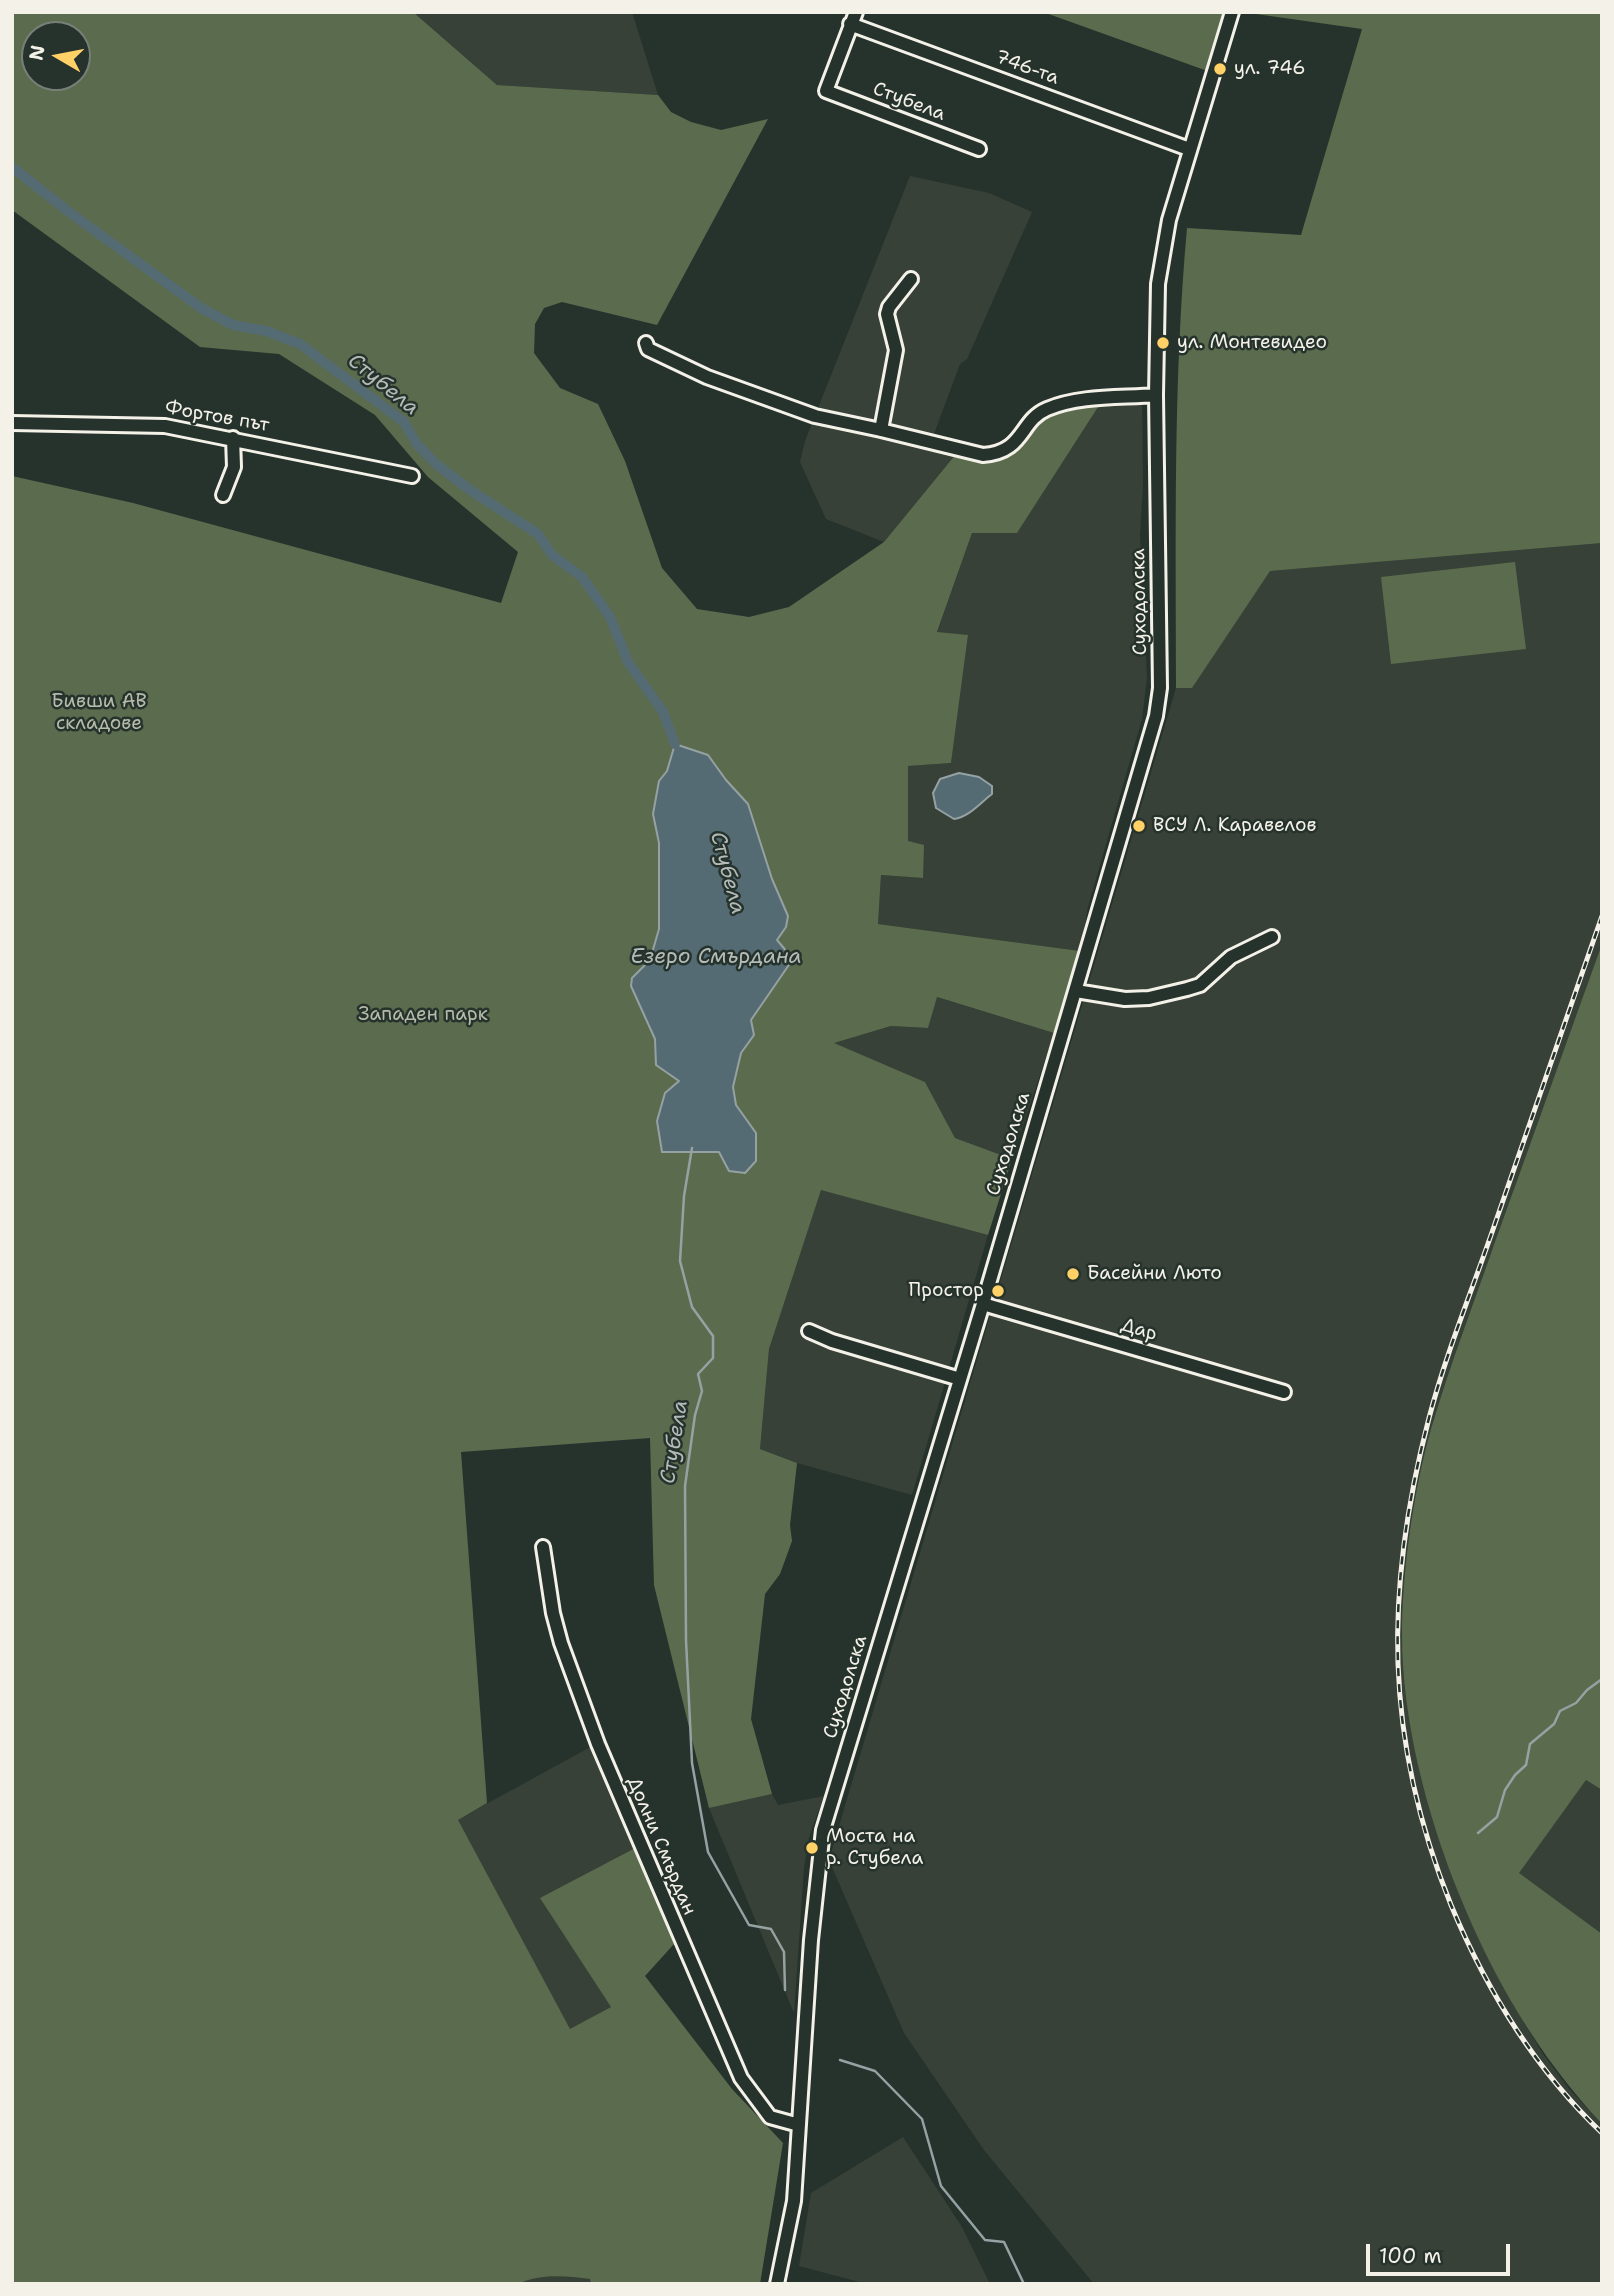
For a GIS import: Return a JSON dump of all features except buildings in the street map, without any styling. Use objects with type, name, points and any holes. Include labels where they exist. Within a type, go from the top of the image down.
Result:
[{"type":"street","name":"Суходолска","points":[[777,2284],[794,2201],[811,1940],[822,1830],[983,1304],[1156,716],[1160,688],[1156,311],[1160,263],[1169,219],[1189,149],[1232,12]]},
{"type":"street","name":"746-та","points":[[853,18],[1189,149]]},
{"type":"street","name":"Стубела","points":[[853,18],[827,92],[979,149]]},
{"type":"street","points":[[881,429],[896,351],[887,314],[889,307],[911,279]]},
{"type":"street","points":[[646,343],[648,349],[708,377],[816,416],[881,429],[983,455],[996,454],[1012,447],[1035,418],[1047,409],[1071,402],[1156,395]]},
{"type":"street","name":"Фортов път","points":[[12,423],[165,426],[412,476]]},
{"type":"street","points":[[223,495],[234,467],[233,438]]},
{"type":"street","points":[[1076,991],[1125,999],[1149,998],[1187,989],[1200,985],[1231,957],[1272,937]]},
{"type":"street","name":"Дар","points":[[983,1304],[1284,1392]]},
{"type":"street","points":[[809,1331],[832,1341],[960,1379]]},
{"type":"street","name":"Долни Смърдан","points":[[542,1547],[561,1643],[593,1733],[741,2078],[770,2117],[799,2124]]},
{"type":"shaded area","points":[[413,12],[632,12],[658,95],[497,85]]},
{"type":"shaded area","points":[[910,176],[989,193],[1032,212],[967,359],[960,364],[931,442],[956,454],[884,542],[826,519],[800,462],[805,441]]},
{"type":"shaded area","points":[[1142,399],[1143,485],[1140,535],[1147,678],[1142,719],[1088,907],[1080,951],[878,924],[881,875],[922,878],[908,842],[908,766],[951,763],[968,635],[937,633],[972,533],[1017,533],[1100,404]]},
{"type":"shaded area","points":[[1602,543],[1602,944],[1434,1419],[1412,1530],[1405,1581],[1402,1637],[1408,1705],[1513,2005],[1543,2054],[1569,2089],[1602,2124],[1602,2284],[1094,2284],[984,2150],[904,2033],[829,1860],[1176,688],[1192,688],[1269,571]]},
{"type":"shaded area","points":[[936,997],[1054,1033],[1012,1159],[955,1138],[925,1082],[833,1043],[892,1026],[928,1028]]},
{"type":"shaded area","points":[[821,1189],[988,1235],[912,1495],[797,1463],[760,1449],[769,1349]]},
{"type":"shaded area","points":[[596,1744],[637,1847],[541,1898],[611,2007],[570,2030],[457,1820]]},
{"type":"shaded area","points":[[1586,1780],[1602,1790],[1602,1934],[1518,1873]]},
{"type":"shaded area","points":[[772,1794],[778,1805],[824,1796],[809,1837],[804,1868],[794,2013],[709,1808]]},
{"type":"shaded area","points":[[903,2137],[962,2227],[990,2284],[867,2284],[799,2266],[811,2193]]},
{"type":"shaded area","points":[[550,2275],[590,2279],[591,2284],[518,2284]]},
{"type":"green space","name":"Западен парк","points":[[12,12],[413,12],[497,85],[658,95],[671,112],[691,122],[721,130],[768,119],[657,325],[562,302],[544,308],[535,324],[534,353],[560,388],[598,404],[625,461],[662,568],[697,609],[749,617],[789,607],[884,542],[956,454],[983,459],[1045,414],[1070,407],[1100,404],[1017,533],[972,533],[937,632],[968,635],[951,763],[908,766],[908,841],[924,845],[923,878],[881,875],[878,924],[1080,951],[1054,1033],[937,997],[928,1028],[891,1026],[834,1043],[925,1082],[955,1138],[1012,1159],[988,1235],[821,1190],[769,1349],[760,1449],[797,1463],[790,1525],[792,1541],[780,1574],[765,1594],[751,1719],[772,1794],[709,1808],[654,1585],[650,1438],[461,1452],[487,1803],[458,1820],[570,2029],[611,2007],[540,1898],[637,1847],[674,1944],[645,1976],[732,2089],[783,2143],[760,2284],[591,2284],[590,2279],[553,2276],[518,2284],[12,2284],[12,476],[133,503],[501,603],[518,552],[428,477],[375,415],[279,354],[200,347],[12,210]]},
{"type":"green space","points":[[1043,12],[1232,12],[1213,73]]},
{"type":"green space","points":[[1242,12],[1602,12],[1602,543],[1270,571],[1192,688],[1176,688],[1177,400],[1187,228],[1301,235],[1362,29]]},
{"type":"green space","points":[[1515,562],[1526,649],[1391,664],[1381,577]]},
{"type":"green space","points":[[1602,944],[1602,1790],[1586,1780],[1519,1873],[1602,1934],[1602,2124],[1538,2044],[1487,1957],[1459,1894],[1447,1864],[1418,1767],[1406,1700],[1402,1635],[1404,1582],[1411,1524],[1421,1468],[1435,1416]]},
{"type":"water","name":"Езеро Смърдана","points":[[675,744],[708,755],[748,804],[772,879],[788,916],[786,927],[777,940],[793,959],[751,1020],[754,1035],[741,1053],[733,1087],[736,1105],[756,1133],[756,1161],[745,1173],[729,1171],[719,1152],[662,1152],[657,1121],[665,1093],[679,1081],[656,1065],[655,1039],[631,986],[632,978],[650,960],[659,929],[659,843],[653,814],[659,781],[667,771]]},
{"type":"water","points":[[959,773],[979,777],[992,786],[992,794],[969,813],[954,819],[936,808],[933,793],[940,779]]},
{"type":"waterway","name":"Стубела","points":[[12,167],[201,308],[233,325],[266,331],[300,344],[404,422],[417,444],[436,464],[470,490],[538,534],[552,555],[582,577],[610,617],[628,662],[663,712],[675,744]]},
{"type":"waterway","name":"Стубела","points":[[692,1148],[684,1196],[680,1261],[692,1307],[713,1336],[713,1358],[698,1374],[702,1391],[695,1415],[685,1486],[686,1640],[692,1763],[708,1852],[749,1925],[771,1929],[784,1952],[785,1990]]},
{"type":"waterway","points":[[1478,1833],[1497,1817],[1505,1790],[1526,1765],[1530,1744],[1554,1724],[1560,1711],[1576,1703],[1602,1679]]},
{"type":"waterway","name":"Стубела","points":[[840,2060],[875,2071],[922,2119],[941,2186],[985,2240],[1004,2242],[1024,2284]]},
{"type":"railway","points":[[1602,916],[1435,1395],[1414,1482],[1404,1543],[1398,1664],[1403,1723],[1413,1783],[1429,1843],[1451,1905],[1480,1967],[1515,2027],[1555,2083],[1602,2133]]},
{"type":"place","name":"ул. 746","points":[[1220,69]]},
{"type":"place","name":"ул. Монтевидео","points":[[1163,343]]},
{"type":"place","name":"ВСУ Л. Каравелов","points":[[1139,826]]},
{"type":"place","name":"Басейни Люто","points":[[1073,1274]]},
{"type":"place","name":"Простор","points":[[998,1291]]},
{"type":"place","name":"Моста на р. Стубела","points":[[812,1848]]},
{"type":"park label","name":"Бивши АВ складове","points":[[99,713]]}]
